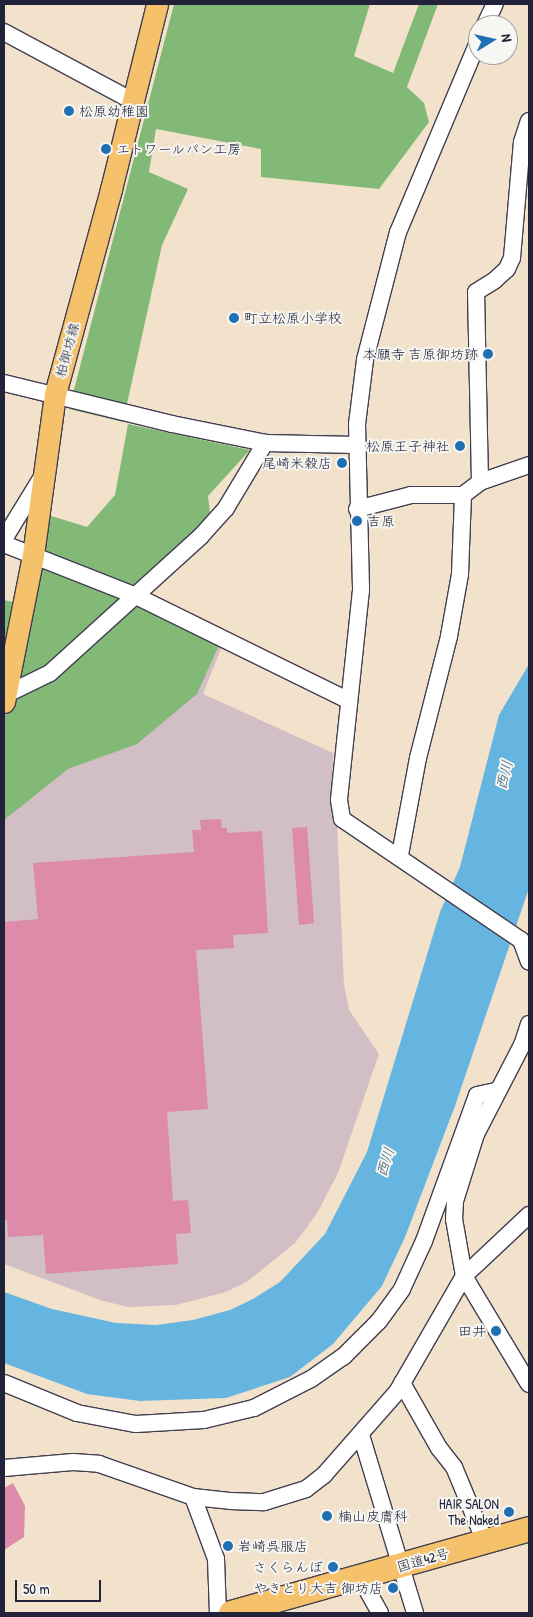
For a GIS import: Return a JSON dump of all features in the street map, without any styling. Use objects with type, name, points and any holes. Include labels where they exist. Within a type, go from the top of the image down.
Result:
[{"type":"highway","name":"国道42号","points":[[231,1613],[529,1529]]},
{"type":"main road","name":"柏御坊線","points":[[5,698],[33,554],[42,477],[55,394],[111,190],[131,100],[157,4]]},
{"type":"street","points":[[4,32],[131,100]]},
{"type":"street","points":[[468,65],[398,232],[366,360],[357,445],[357,509],[361,590],[340,800],[342,819],[400,855],[521,940],[529,962]]},
{"type":"street","points":[[480,482],[476,292],[495,280],[507,269],[512,258],[522,142],[529,120]]},
{"type":"street","points":[[4,383],[172,424],[265,443],[357,445]]},
{"type":"street","points":[[5,698],[50,674],[136,596],[226,508],[265,443]]},
{"type":"street","points":[[357,509],[411,495],[463,495],[480,482],[529,465]]},
{"type":"street","points":[[4,539],[42,477]]},
{"type":"street","points":[[400,855],[418,758],[450,636],[460,574],[463,495]]},
{"type":"street","points":[[4,544],[136,596],[349,701]]},
{"type":"street","points":[[529,1024],[526,1045],[496,1091],[476,1134],[455,1201],[454,1219],[464,1276],[529,1384]]},
{"type":"street","points":[[4,1383],[77,1413],[136,1424],[204,1420],[254,1408],[311,1379],[343,1357],[379,1321],[402,1289],[424,1241],[477,1095],[496,1091]]},
{"type":"street","points":[[4,1468],[73,1462],[99,1464],[193,1497],[264,1502],[306,1489],[324,1475],[361,1435],[402,1383],[464,1276],[529,1215]]},
{"type":"street","points":[[402,1383],[439,1448],[454,1467],[485,1542]]},
{"type":"street","points":[[361,1435],[415,1613]]},
{"type":"street","points":[[193,1497],[216,1559],[218,1613]]},
{"type":"street","points":[[360,1577],[380,1613]]},
{"type":"shaded area","points":[[37,559],[222,646],[203,694],[333,753],[332,807],[337,823],[344,984],[349,1010],[379,1054],[338,1173],[316,1215],[295,1243],[248,1281],[226,1292],[176,1305],[129,1307],[103,1301],[4,1264],[4,718]]},
{"type":"green space","points":[[174,4],[370,4],[354,56],[393,73],[419,4],[438,4],[407,87],[424,103],[429,122],[379,189],[261,177],[261,149],[156,129],[149,172],[188,189],[162,245],[123,422],[69,409]]},
{"type":"green space","points":[[128,424],[250,450],[208,496],[211,521],[127,597],[220,643],[197,694],[137,744],[68,769],[4,820],[4,600],[33,607],[48,515],[87,527],[115,495]]},
{"type":"water","name":"西川","points":[[529,664],[529,888],[455,1106],[405,1237],[382,1286],[333,1344],[290,1377],[226,1398],[140,1401],[87,1394],[4,1363],[4,1292],[52,1309],[116,1323],[156,1325],[193,1320],[230,1310],[253,1299],[280,1282],[325,1234],[367,1152],[440,912],[460,867],[499,715]]},
{"type":"building","points":[[221,819],[222,828],[227,828],[227,833],[262,831],[268,933],[233,935],[234,948],[196,950],[208,1109],[167,1112],[173,1201],[188,1200],[191,1233],[176,1234],[178,1264],[46,1274],[43,1235],[8,1237],[7,1220],[4,1220],[4,922],[38,919],[33,863],[194,852],[192,830],[201,830],[200,820]]},
{"type":"building","points":[[307,827],[314,923],[299,925],[292,828]]},
{"type":"building","points":[[13,1483],[25,1506],[24,1537],[4,1550],[4,1488]]},
{"type":"place","name":"松原幼稚園","points":[[69,111]]},
{"type":"place","name":"エトワールパン工房","points":[[106,149]]},
{"type":"place","name":"町立松原小学校","points":[[234,318]]},
{"type":"place","name":"本願寺 吉原御坊跡","points":[[488,354]]},
{"type":"place","name":"松原王子神社","points":[[460,446]]},
{"type":"place","name":"尾崎米穀店","points":[[342,463]]},
{"type":"place","name":"吉原","points":[[357,521]]},
{"type":"place","name":"田井","points":[[496,1331]]},
{"type":"place","name":"HAIR SALON The Naked","points":[[509,1512]]},
{"type":"place","name":"楠山皮膚科","points":[[327,1516]]},
{"type":"place","name":"岩崎呉服店","points":[[228,1546]]},
{"type":"place","name":"さくらんぼ","points":[[333,1567]]},
{"type":"place","name":"やきとり大吉 御坊店","points":[[393,1588]]}]
